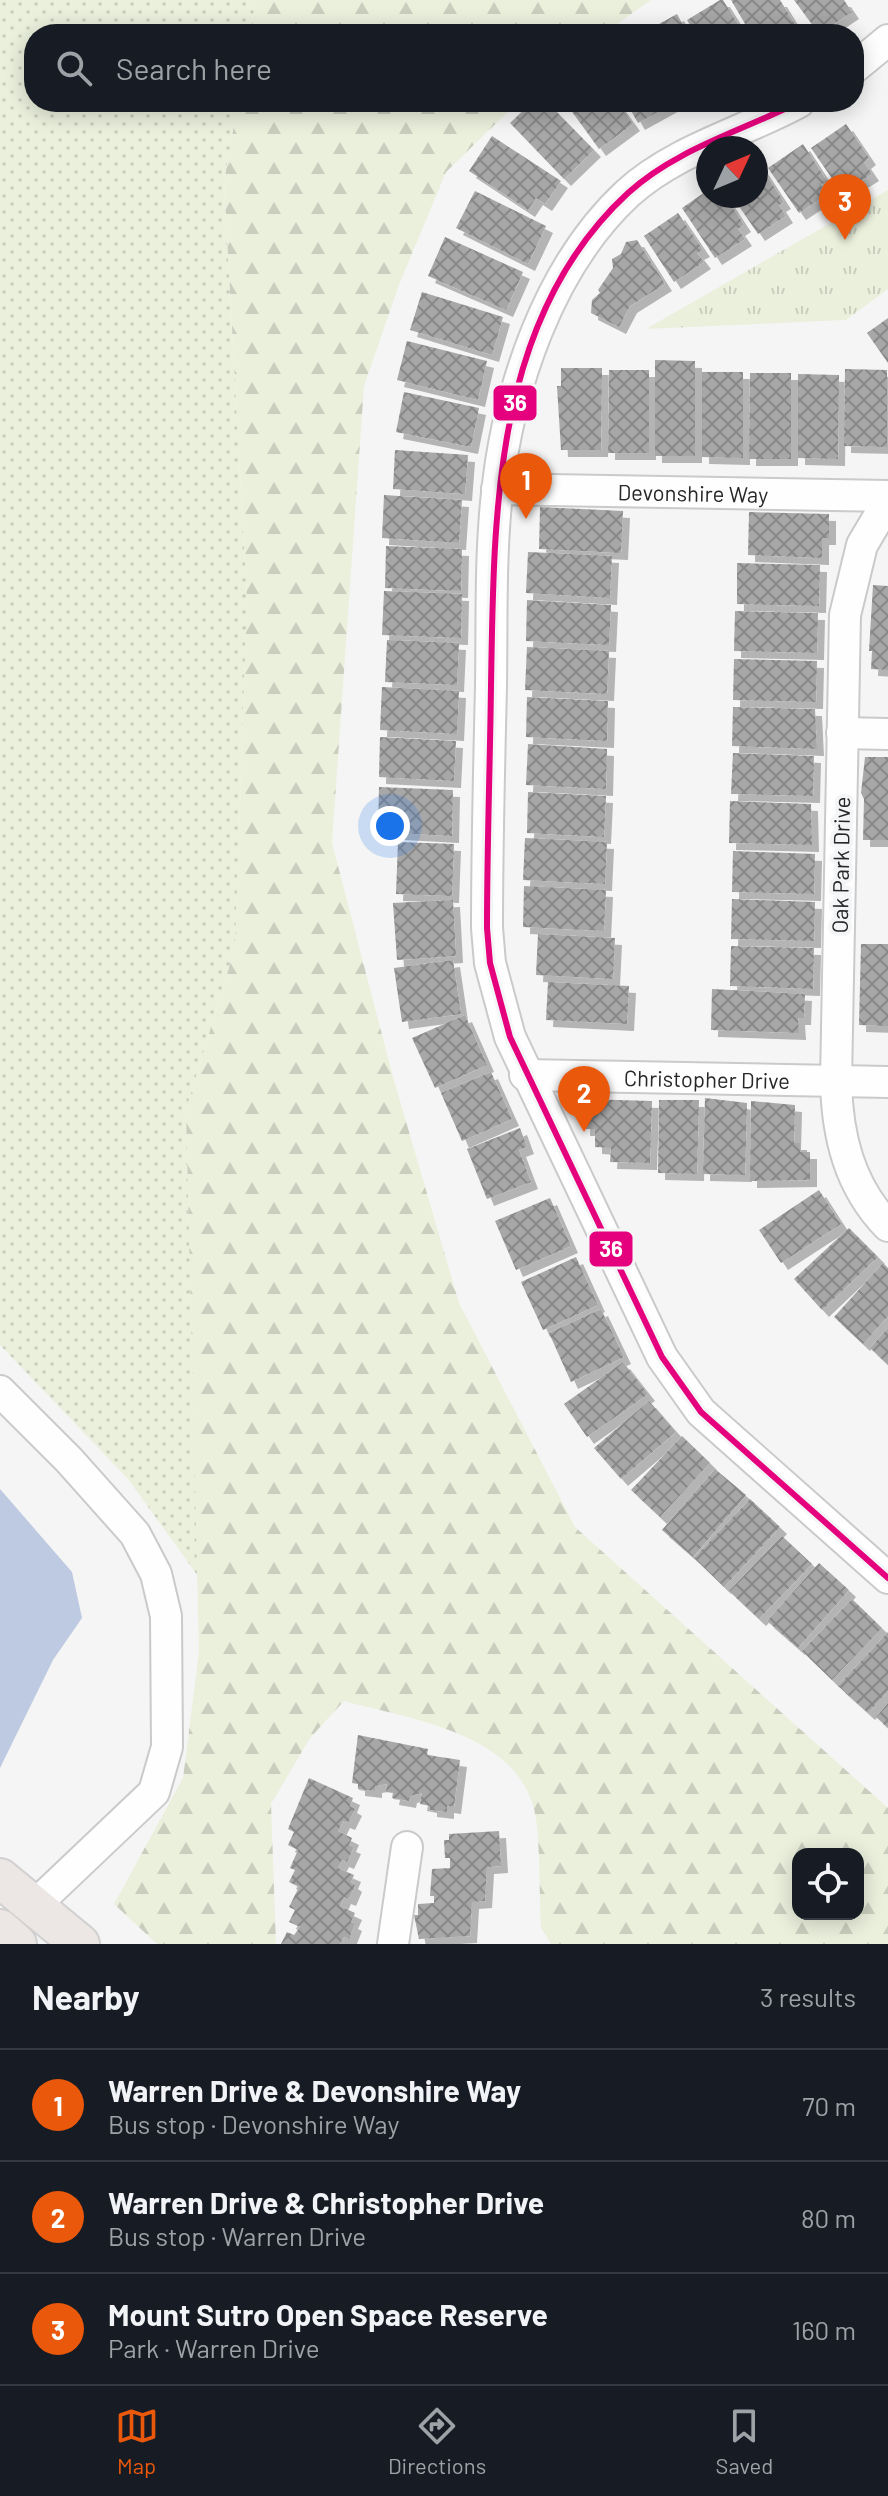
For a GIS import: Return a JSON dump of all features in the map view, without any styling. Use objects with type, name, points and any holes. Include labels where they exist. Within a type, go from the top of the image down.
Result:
[{"type":"main road","points":[[0,1878],[80,1944]]},
{"type":"main road","points":[[0,1929],[17,1944]]},
{"type":"street","points":[[864,60],[888,40]]},
{"type":"street","points":[[779,112],[651,176],[632,190],[596,228],[563,280],[534,346],[512,415],[497,489],[487,928],[498,999],[525,1075],[647,1331],[679,1385],[726,1436],[888,1578]]},
{"type":"street","name":"Devonshire Way","points":[[497,489],[888,499]]},
{"type":"street","name":"Oak Park Drive","points":[[888,499],[862,545],[849,591],[843,637],[836,1081],[838,1118],[848,1163],[864,1197],[888,1226]]},
{"type":"street","points":[[842,733],[888,734]]},
{"type":"street","name":"Christopher Drive","points":[[525,1075],[888,1082]]},
{"type":"street","points":[[0,1391],[69,1460],[135,1534],[156,1574],[166,1616],[167,1747],[154,1792],[34,1906]]},
{"type":"street","points":[[393,1944],[407,1847]]},
{"type":"green space","points":[[0,0],[256,0],[252,24],[24,24],[24,112],[236,112],[224,182],[247,600],[235,948],[186,1110],[198,1576],[128,1479],[0,1345]]},
{"type":"green space","points":[[256,0],[651,0],[617,24],[252,24]]},
{"type":"green space","points":[[236,112],[508,112],[446,172],[399,285],[364,386],[332,843],[393,1077],[459,1303],[575,1527],[888,1808],[888,1944],[551,1944],[541,1927],[536,1816],[521,1780],[503,1760],[480,1744],[454,1732],[344,1701],[310,1738],[271,1804],[276,1944],[157,1944],[114,1904],[183,1778],[199,1652],[186,1110],[235,948],[247,600],[224,182]]},
{"type":"green space","points":[[888,190],[888,289],[846,320],[646,329]]},
{"type":"water","points":[[0,1489],[72,1572],[82,1618],[53,1660],[0,1768]]},
{"type":"building","points":[[723,0],[738,24],[689,24],[687,20]]},
{"type":"building","points":[[731,0],[780,0],[795,24],[745,24]]},
{"type":"building","points":[[794,0],[844,0],[852,12],[834,24],[812,24]]},
{"type":"building","points":[[677,14],[682,24],[659,24]]},
{"type":"building","points":[[522,112],[557,112],[594,150],[564,179],[510,123]]},
{"type":"building","points":[[572,112],[624,112],[633,124],[599,149]]},
{"type":"building","points":[[632,112],[658,112],[638,123]]},
{"type":"building","points":[[846,124],[869,158],[864,162],[872,174],[842,193],[811,148]]},
{"type":"building","points":[[492,136],[561,181],[545,204],[536,198],[528,210],[469,171]]},
{"type":"building","points":[[803,144],[827,181],[821,185],[828,194],[799,213],[768,168]]},
{"type":"building","points":[[768,178],[784,202],[779,205],[786,216],[758,234],[740,208],[768,208]]},
{"type":"building","points":[[475,191],[546,226],[528,264],[456,228]]},
{"type":"building","points":[[696,198],[696,208],[733,208],[744,225],[738,229],[745,239],[715,258],[682,208]]},
{"type":"building","points":[[678,213],[703,250],[697,253],[704,262],[674,282],[644,236]]},
{"type":"building","points":[[445,237],[523,272],[506,310],[428,276]]},
{"type":"building","points":[[637,240],[665,284],[630,306],[619,327],[591,313],[592,300],[600,293],[598,290],[613,268],[612,259],[621,254],[626,242]]},
{"type":"building","points":[[422,292],[503,317],[492,355],[410,330]]},
{"type":"building","points":[[888,318],[888,363],[867,333]]},
{"type":"building","points":[[407,341],[487,361],[478,400],[397,380]]},
{"type":"building","points":[[655,360],[695,361],[695,456],[655,456]]},
{"type":"building","points":[[561,368],[602,368],[601,450],[561,450],[557,386],[561,386]]},
{"type":"building","points":[[845,369],[887,370],[887,447],[844,446]]},
{"type":"building","points":[[609,370],[649,370],[649,453],[608,453]]},
{"type":"building","points":[[702,372],[743,372],[743,458],[702,457]]},
{"type":"building","points":[[750,373],[791,373],[791,459],[749,459]]},
{"type":"building","points":[[798,374],[839,375],[838,459],[798,458]]},
{"type":"building","points":[[404,392],[479,408],[471,447],[396,432]]},
{"type":"building","points":[[395,450],[468,455],[465,494],[393,489]]},
{"type":"building","points":[[384,495],[462,500],[459,543],[382,538]]},
{"type":"building","points":[[540,507],[623,511],[621,553],[539,549]]},
{"type":"building","points":[[749,512],[829,514],[829,538],[822,538],[822,558],[748,555]]},
{"type":"building","points":[[386,546],[462,549],[461,591],[385,588]]},
{"type":"building","points":[[528,552],[612,556],[610,598],[526,593]]},
{"type":"building","points":[[737,563],[820,565],[819,606],[737,604]]},
{"type":"building","points":[[873,585],[888,586],[888,670],[871,669],[872,651],[869,651]]},
{"type":"building","points":[[384,591],[462,594],[461,638],[382,635]]},
{"type":"building","points":[[527,600],[611,605],[609,645],[526,641]]},
{"type":"building","points":[[735,611],[818,613],[817,653],[734,651]]},
{"type":"building","points":[[387,640],[459,643],[457,685],[385,682]]},
{"type":"building","points":[[527,647],[609,651],[607,694],[525,690]]},
{"type":"building","points":[[734,659],[817,661],[816,702],[733,700]]},
{"type":"building","points":[[382,687],[459,691],[457,734],[380,730]]},
{"type":"building","points":[[527,697],[608,701],[607,741],[526,737]]},
{"type":"building","points":[[733,707],[815,709],[817,749],[732,746]]},
{"type":"building","points":[[380,737],[456,741],[454,781],[379,777]]},
{"type":"building","points":[[528,744],[607,749],[606,789],[526,785]]},
{"type":"building","points":[[733,753],[814,756],[813,796],[731,794]]},
{"type":"building","points":[[865,757],[888,757],[888,840],[863,840],[864,799],[861,793]]},
{"type":"building","points":[[379,787],[453,790],[452,836],[378,832]]},
{"type":"building","points":[[528,792],[606,796],[604,837],[527,833]]},
{"type":"building","points":[[730,801],[811,804],[812,845],[729,843]]},
{"type":"building","points":[[525,838],[607,842],[605,884],[523,880]]},
{"type":"building","points":[[398,842],[454,844],[452,896],[396,894]]},
{"type":"building","points":[[733,851],[815,854],[814,894],[732,892]]},
{"type":"building","points":[[524,886],[606,890],[604,931],[523,927]]},
{"type":"building","points":[[732,899],[815,902],[814,941],[731,939]]},
{"type":"building","points":[[453,900],[456,956],[397,960],[393,903]]},
{"type":"building","points":[[538,934],[615,938],[613,979],[536,975]]},
{"type":"building","points":[[861,944],[888,944],[888,1026],[859,1025]]},
{"type":"building","points":[[731,946],[814,948],[813,989],[730,986]]},
{"type":"building","points":[[453,960],[461,1014],[402,1022],[394,968]]},
{"type":"building","points":[[548,982],[629,986],[627,1024],[546,1020]]},
{"type":"building","points":[[712,989],[805,994],[804,1018],[798,1018],[799,1033],[711,1030]]},
{"type":"building","points":[[465,1015],[487,1065],[435,1088],[412,1038]]},
{"type":"building","points":[[491,1072],[512,1119],[462,1141],[441,1093]]},
{"type":"building","points":[[705,1098],[747,1103],[745,1175],[703,1174]]},
{"type":"building","points":[[584,1099],[652,1101],[650,1163],[610,1162],[611,1148],[595,1147],[595,1129],[583,1129]]},
{"type":"building","points":[[659,1100],[699,1100],[697,1174],[658,1173]]},
{"type":"building","points":[[751,1101],[795,1105],[794,1143],[800,1143],[800,1152],[810,1152],[810,1180],[750,1181]]},
{"type":"building","points":[[520,1128],[527,1147],[519,1150],[531,1182],[487,1199],[467,1149]]},
{"type":"building","points":[[819,1190],[841,1224],[781,1263],[759,1230]]},
{"type":"building","points":[[550,1198],[571,1246],[516,1270],[495,1221]]},
{"type":"building","points":[[849,1228],[878,1257],[822,1310],[794,1279]]},
{"type":"building","points":[[576,1257],[598,1305],[543,1330],[521,1282]]},
{"type":"building","points":[[883,1263],[888,1268],[888,1316],[863,1344],[834,1317]]},
{"type":"building","points":[[601,1309],[624,1357],[571,1382],[549,1333]]},
{"type":"building","points":[[888,1328],[888,1365],[870,1348]]},
{"type":"building","points":[[623,1362],[648,1394],[587,1437],[564,1404]]},
{"type":"building","points":[[649,1401],[676,1432],[621,1479],[594,1448]]},
{"type":"building","points":[[682,1436],[710,1463],[660,1517],[631,1490]]},
{"type":"building","points":[[715,1469],[746,1495],[693,1557],[662,1530]]},
{"type":"building","points":[[750,1499],[780,1527],[724,1587],[694,1558]]},
{"type":"building","points":[[782,1536],[812,1564],[759,1619],[729,1591]]},
{"type":"building","points":[[819,1563],[849,1590],[798,1648],[767,1621]]},
{"type":"building","points":[[852,1599],[882,1628],[832,1680],[802,1651]]},
{"type":"building","points":[[888,1632],[888,1691],[868,1713],[838,1686]]},
{"type":"building","points":[[888,1703],[888,1728],[876,1717]]},
{"type":"building","points":[[358,1735],[428,1749],[427,1755],[460,1760],[454,1807],[447,1806],[447,1812],[430,1810],[430,1806],[420,1804],[422,1793],[410,1796],[409,1801],[392,1798],[393,1793],[386,1792],[387,1784],[375,1786],[375,1791],[358,1789],[358,1784],[352,1783]]},
{"type":"building","points":[[309,1778],[353,1798],[350,1806],[355,1809],[348,1823],[343,1821],[338,1831],[352,1838],[349,1845],[354,1847],[347,1862],[342,1860],[338,1868],[354,1875],[351,1882],[355,1885],[349,1899],[344,1897],[340,1906],[355,1913],[351,1922],[355,1924],[349,1939],[344,1937],[340,1944],[281,1944],[287,1932],[294,1935],[300,1927],[289,1922],[295,1910],[289,1907],[299,1887],[289,1882],[295,1870],[290,1868],[298,1850],[288,1845],[294,1832],[288,1829]]},
{"type":"building","points":[[499,1831],[501,1866],[487,1867],[485,1901],[472,1902],[470,1936],[419,1939],[414,1915],[418,1915],[418,1904],[434,1903],[434,1896],[430,1896],[432,1869],[450,1868],[450,1858],[445,1858],[444,1840],[449,1840],[449,1834]]},
{"type":"transit line","name":"36","points":[[777,112],[667,164],[628,193],[583,243],[550,299],[526,359],[510,423],[500,488],[495,555],[487,928],[490,963],[510,1037],[662,1357],[701,1412],[888,1578]]},
{"type":"place","name":"Mount Sutro Open Space Reserve","points":[[845,240]]},
{"type":"place","name":"Warren Drive & Devonshire Way","points":[[526,519]]},
{"type":"place","name":"Warren Drive & Christopher Drive","points":[[584,1132]]}]
